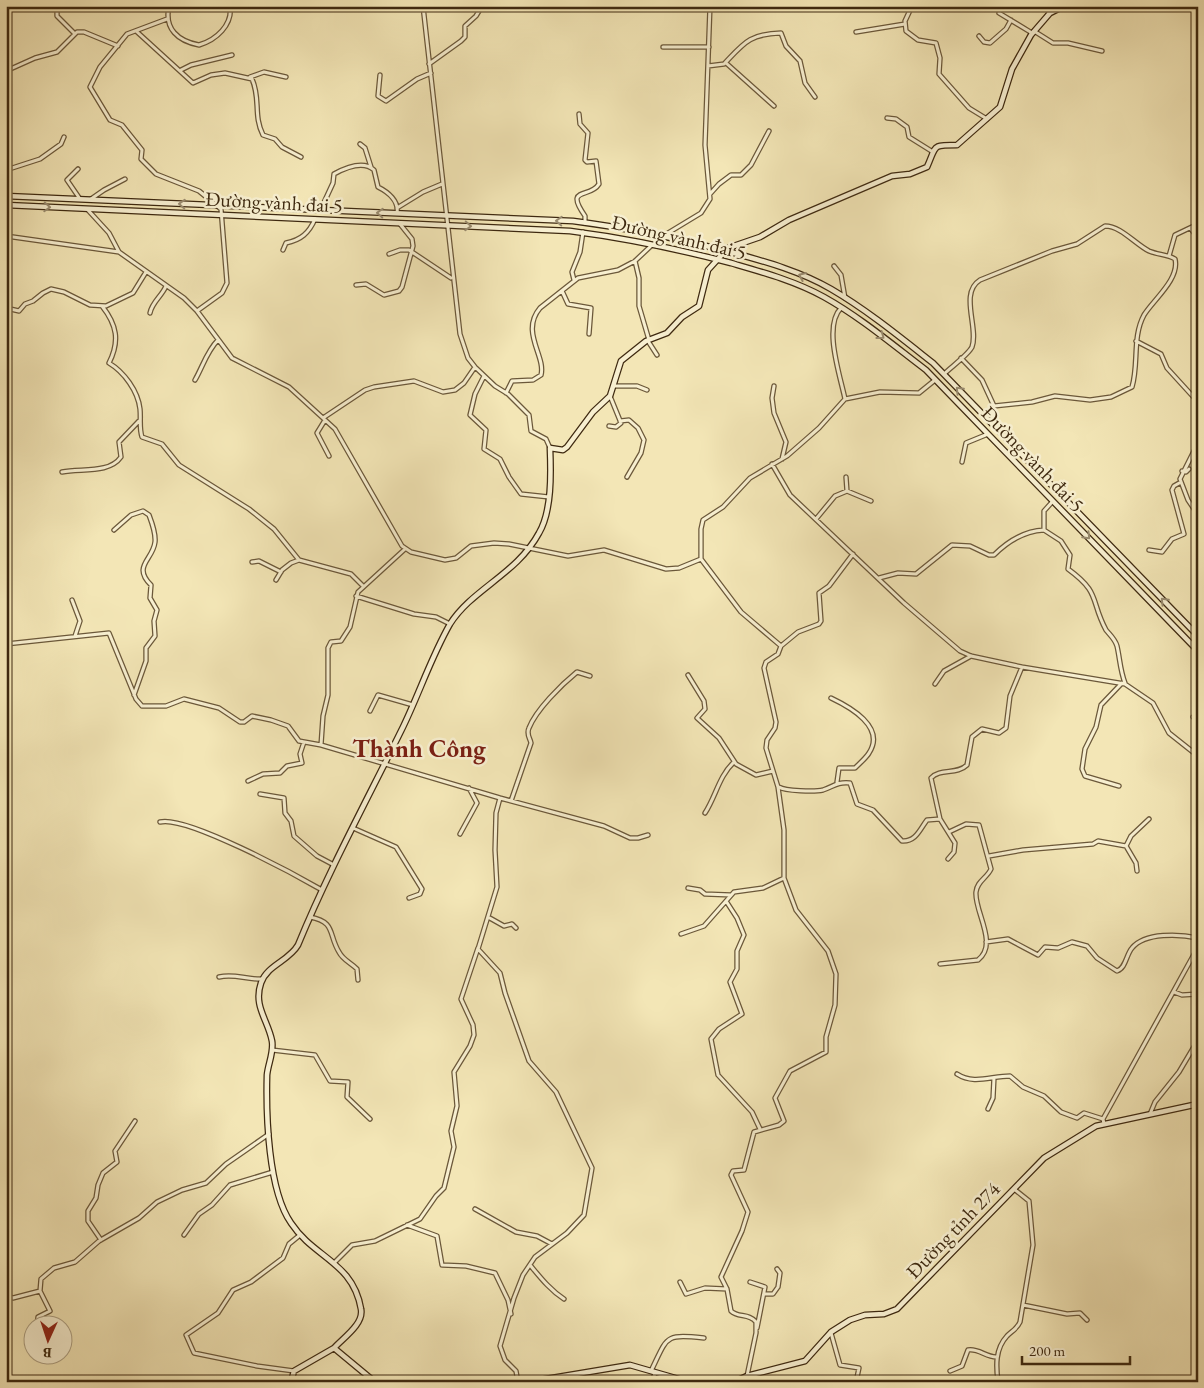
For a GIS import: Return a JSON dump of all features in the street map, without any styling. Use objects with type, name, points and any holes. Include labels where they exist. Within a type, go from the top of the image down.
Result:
[{"type":"main road","points":[[291,1382],[294,1370],[334,1348],[358,1322],[362,1312],[349,1278],[335,1262],[300,1235],[284,1211],[274,1171],[267,1119],[267,1073],[272,1050],[272,1038],[259,1006],[259,992],[268,972],[295,950],[322,890],[414,705],[451,624],[474,599],[522,559],[540,531],[552,478],[550,448],[563,450],[568,447],[591,414],[610,396],[621,361],[649,340],[667,333],[682,317],[699,306],[708,270],[725,251],[760,237],[788,220],[892,176],[910,174],[925,169],[933,152],[939,145],[956,145],[969,132],[987,119],[1002,103],[1012,69],[1033,32],[1050,14],[1064,6]]},
{"type":"main road","points":[[6,196],[80,199]]},
{"type":"main road","name":"Đường vành đai 5","points":[[80,199],[320,210],[397,211],[445,216],[585,223],[662,236],[772,264],[830,288],[887,327],[933,363],[1198,636]]},
{"type":"main road","name":"Đường vành đai 5","points":[[6,205],[582,232],[652,244],[769,274],[824,296],[879,334],[935,380],[1198,651]]},
{"type":"main road","name":"Đường tỉnh 274","points":[[734,1382],[747,1376],[806,1361],[831,1332],[857,1317],[884,1314],[896,1309],[1044,1158],[1091,1128],[1104,1121],[1198,1104]]},
{"type":"main road","points":[[334,1348],[375,1382]]},
{"type":"main road","points":[[528,1382],[630,1365],[689,1382]]},
{"type":"street","points":[[57,6],[57,16],[74,34]]},
{"type":"street","points":[[169,6],[167,19],[177,38],[199,46],[215,38],[223,29],[231,17],[230,6]]},
{"type":"street","points":[[423,6],[459,331],[468,358],[484,376],[506,392],[529,415],[531,432],[546,439],[550,448]]},
{"type":"street","points":[[430,64],[462,42],[465,37],[465,26],[476,16],[482,6]]},
{"type":"street","points":[[662,236],[701,212],[708,205],[710,194],[705,146],[710,6]]},
{"type":"street","points":[[912,6],[904,24],[906,31],[914,38],[936,43],[940,58],[938,74],[969,108],[987,119]]},
{"type":"street","points":[[1044,6],[1050,14]]},
{"type":"street","points":[[998,13],[1053,42],[1068,43],[1102,51]]},
{"type":"street","points":[[167,19],[127,34],[100,67],[90,85],[97,102],[110,120],[122,125],[134,138],[142,150],[141,159],[156,174],[199,191],[219,205],[222,215],[223,253],[227,283],[222,293],[197,311]]},
{"type":"street","points":[[978,36],[984,42],[990,43],[1006,29],[1011,20]]},
{"type":"street","points":[[856,32],[904,24]]},
{"type":"street","points":[[135,30],[181,70],[192,83],[212,75],[225,73],[249,77],[264,72],[286,77]]},
{"type":"street","points":[[6,71],[31,60],[57,52],[74,34],[84,32],[118,46]]},
{"type":"street","points":[[708,66],[726,62],[734,51],[751,37],[781,33],[786,46],[800,61],[805,83],[815,97]]},
{"type":"street","points":[[663,47],[709,47]]},
{"type":"street","points":[[181,70],[191,65],[232,55]]},
{"type":"street","points":[[726,62],[774,106]]},
{"type":"street","points":[[380,74],[378,96],[386,101],[417,79],[430,73]]},
{"type":"street","points":[[249,77],[256,93],[256,120],[263,135],[275,139],[282,147],[301,157]]},
{"type":"street","points":[[579,114],[580,124],[588,133],[585,160],[596,162],[599,184],[597,188],[581,194],[577,199],[577,206],[585,216],[585,223]]},
{"type":"street","points":[[887,118],[896,119],[907,127],[909,137],[933,152]]},
{"type":"street","points":[[710,194],[731,175],[741,174],[751,165],[769,131]]},
{"type":"street","points":[[6,170],[40,158],[62,144],[64,137]]},
{"type":"street","points":[[360,144],[367,152],[378,186],[388,191],[397,211],[424,192],[442,184]]},
{"type":"street","points":[[320,210],[332,184],[334,174],[349,166],[371,167]]},
{"type":"street","points":[[78,169],[67,180],[80,199]]},
{"type":"street","points":[[91,200],[104,190],[125,179]]},
{"type":"street","points":[[87,209],[110,234],[119,252],[197,311],[232,358],[286,384],[337,432],[405,549],[451,560],[475,545],[502,543],[568,556],[604,550],[666,570],[679,568],[701,559]]},
{"type":"street","points":[[283,250],[286,243],[302,238],[310,229],[315,219]]},
{"type":"street","points":[[356,285],[366,284],[384,295],[399,291],[407,275],[412,253],[412,239],[400,223]]},
{"type":"street","points":[[1169,256],[1176,235],[1198,224]]},
{"type":"street","points":[[944,374],[960,358],[968,353],[972,345],[971,295],[974,286],[980,280],[1052,251],[1077,244],[1105,226],[1113,227],[1149,251],[1169,256],[1176,262],[1167,288],[1158,294],[1144,315],[1136,341],[1132,385],[1114,395],[1085,401],[1055,396],[1032,402],[994,406]]},
{"type":"street","points":[[1191,229],[1198,238]]},
{"type":"street","points":[[574,280],[572,272],[580,250],[582,232]]},
{"type":"street","points":[[6,236],[119,252]]},
{"type":"street","points":[[506,392],[512,381],[533,380],[541,375],[542,367],[532,339],[536,315],[540,308],[574,280],[583,276],[613,272],[635,261],[652,244]]},
{"type":"street","points":[[389,254],[400,250],[412,253],[452,278]]},
{"type":"street","points":[[635,261],[639,306],[649,340],[658,354]]},
{"type":"street","points":[[834,266],[841,276],[845,299]]},
{"type":"street","points":[[6,308],[18,311],[24,304],[34,301],[42,293],[51,289],[64,292],[90,305],[102,306],[133,293],[146,272]]},
{"type":"street","points":[[150,313],[166,286]]},
{"type":"street","points":[[562,291],[568,304],[591,308],[588,334]]},
{"type":"street","points":[[102,306],[114,323],[114,350],[109,363],[120,370],[134,392],[140,407],[139,421],[144,440],[158,441],[179,465],[252,511],[277,531],[299,560]]},
{"type":"street","points":[[840,308],[834,314],[831,333],[845,399]]},
{"type":"street","points":[[195,380],[210,348],[218,340]]},
{"type":"street","points":[[1136,341],[1161,354],[1167,368],[1198,402]]},
{"type":"street","points":[[960,358],[982,380],[994,406],[992,409],[993,425]]},
{"type":"street","points":[[329,456],[317,433],[324,419],[365,390],[418,381],[443,392],[455,390],[464,382],[475,367]]},
{"type":"street","points":[[484,376],[475,394],[470,415],[486,430],[484,449],[500,459],[509,477],[521,494],[549,497]]},
{"type":"street","points":[[781,646],[741,612],[701,559],[701,529],[704,520],[723,507],[750,478],[782,459],[819,428],[845,399],[880,392],[919,393],[935,380]]},
{"type":"street","points":[[613,386],[637,386],[647,390]]},
{"type":"street","points":[[774,386],[772,398],[774,413],[786,442],[782,459]]},
{"type":"street","points":[[610,396],[621,423],[616,427],[610,426]]},
{"type":"street","points":[[620,421],[629,420],[638,428],[644,440],[641,453],[627,477]]},
{"type":"street","points":[[62,472],[101,469],[115,463],[121,457],[119,442],[139,421]]},
{"type":"street","points":[[962,462],[966,443],[988,434]]},
{"type":"street","points":[[1198,443],[1182,471],[1181,482],[1192,507],[1198,508]]},
{"type":"street","points":[[772,464],[786,491],[956,648],[971,656],[1022,667],[1124,683],[1153,703],[1169,733],[1198,756]]},
{"type":"street","points":[[1182,471],[1186,472],[1189,469]]},
{"type":"street","points":[[846,477],[847,491]]},
{"type":"street","points":[[1148,550],[1162,552],[1172,539],[1184,534],[1172,490],[1174,486],[1181,482]]},
{"type":"street","points":[[816,520],[835,496],[847,491],[871,501]]},
{"type":"street","points":[[1044,530],[1044,511],[1053,501]]},
{"type":"street","points":[[114,530],[130,515],[143,511],[149,515],[154,534],[155,544],[143,571],[150,585],[150,598],[157,610],[154,621],[155,634],[146,648],[146,661],[134,695]]},
{"type":"street","points":[[878,578],[894,576],[898,573],[916,574],[952,545],[970,546],[989,555],[994,555],[1009,542],[1024,534],[1044,530],[1061,541],[1070,555],[1068,569],[1087,584],[1095,597],[1105,627],[1116,643],[1124,683]]},
{"type":"street","points":[[321,745],[323,716],[328,695],[328,648],[332,642],[342,641],[348,631],[356,596],[363,586],[405,549]]},
{"type":"street","points":[[756,1333],[756,1322],[753,1318],[736,1314],[731,1310],[727,1289],[721,1274],[742,1231],[748,1212],[731,1174],[733,1171],[744,1170],[752,1134],[760,1129],[779,1125],[784,1121],[775,1098],[790,1071],[826,1052],[826,1037],[835,1005],[836,974],[832,959],[822,943],[796,910],[784,878],[784,835],[778,787],[766,744],[776,722],[764,668],[766,662],[778,654],[781,646],[798,632],[819,624],[821,621],[820,593],[832,582],[853,554]]},
{"type":"street","points":[[276,580],[290,563],[299,560],[351,574],[363,586]]},
{"type":"street","points":[[252,562],[259,561],[281,572]]},
{"type":"street","points":[[356,596],[414,614],[436,616],[451,624]]},
{"type":"street","points":[[72,600],[80,621],[75,636]]},
{"type":"street","points":[[6,644],[34,643],[108,632],[111,634],[134,695],[140,704],[146,707],[168,706],[187,699],[219,708],[240,722],[244,722],[250,717],[271,720],[290,727],[298,740],[304,742],[386,763],[500,798],[604,826],[630,838],[648,835]]},
{"type":"street","points":[[935,684],[944,671],[971,656]]},
{"type":"street","points":[[948,859],[955,847],[949,832],[940,819],[931,778],[937,774],[960,770],[967,765],[972,738],[982,729],[999,733],[1006,728],[1010,696],[1022,667]]},
{"type":"street","points":[[511,801],[531,743],[528,735],[529,728],[540,708],[576,672],[590,676]]},
{"type":"street","points":[[688,675],[705,703],[705,709],[697,718],[719,738],[734,762],[756,775],[773,770]]},
{"type":"street","points":[[1119,786],[1085,776],[1082,769],[1085,749],[1096,727],[1101,705],[1124,683]]},
{"type":"street","points":[[370,711],[378,695],[414,705]]},
{"type":"street","points":[[831,698],[865,719],[872,731],[869,753],[856,768],[839,768],[837,782]]},
{"type":"street","points":[[248,781],[263,774],[280,773],[287,766],[302,763],[300,754],[304,742]]},
{"type":"street","points":[[705,813],[712,802],[721,778],[734,762]]},
{"type":"street","points":[[778,787],[786,790],[818,790],[837,782],[851,783],[857,804],[876,813],[902,841],[909,841],[917,836],[927,820],[940,819]]},
{"type":"street","points":[[460,834],[477,803],[469,788]]},
{"type":"street","points":[[260,794],[284,798],[285,813],[291,821],[296,838],[317,856],[335,866]]},
{"type":"street","points":[[335,1262],[352,1245],[375,1241],[423,1217],[436,1196],[444,1188],[454,1147],[451,1131],[457,1106],[454,1072],[470,1046],[474,1035],[473,1025],[461,999],[478,947],[485,932],[498,882],[495,850],[496,813],[500,798]]},
{"type":"street","points":[[1126,846],[1131,836],[1149,820]]},
{"type":"street","points":[[160,822],[170,821],[185,825],[286,868],[322,890]]},
{"type":"street","points":[[940,964],[978,960],[981,958],[986,942],[976,893],[977,885],[991,869],[979,825],[966,824],[949,832]]},
{"type":"street","points":[[354,828],[396,847],[422,889],[420,894],[409,898]]},
{"type":"street","points":[[989,856],[1023,850],[1093,844],[1098,841],[1126,846],[1136,862],[1137,871]]},
{"type":"street","points":[[681,934],[704,926],[726,900],[737,891],[763,888],[784,878]]},
{"type":"street","points":[[688,888],[700,890],[705,894],[732,895]]},
{"type":"street","points":[[726,900],[737,918],[744,935],[737,951],[737,969],[730,982],[742,1014],[719,1029],[711,1039],[711,1046],[718,1075],[752,1112],[760,1129]]},
{"type":"street","points":[[310,917],[321,919],[328,924],[338,951],[345,960],[357,969],[358,980]]},
{"type":"street","points":[[488,917],[506,926],[512,924],[516,928]]},
{"type":"street","points":[[986,942],[1008,939],[1038,955],[1046,947],[1058,948],[1074,942],[1089,947],[1097,958],[1117,971],[1122,969],[1134,946],[1146,940],[1168,935],[1198,938]]},
{"type":"street","points":[[478,947],[480,954],[500,973],[505,993],[529,1061],[556,1092],[592,1168],[587,1208],[584,1215],[576,1225],[537,1255],[515,1294],[511,1314],[500,1340],[500,1346],[505,1360],[516,1371],[518,1382]]},
{"type":"street","points":[[957,1074],[964,1079],[974,1080],[1013,1078],[1023,1087],[1044,1096],[1061,1112],[1074,1118],[1084,1113],[1104,1121],[1198,947]]},
{"type":"street","points":[[219,977],[233,974],[244,979],[263,980]]},
{"type":"street","points":[[1174,992],[1182,996],[1198,994]]},
{"type":"street","points":[[1150,1114],[1155,1102],[1179,1072],[1198,1040]]},
{"type":"street","points":[[272,1050],[315,1055],[330,1082],[348,1082],[347,1097],[370,1120]]},
{"type":"street","points":[[988,1109],[993,1098],[994,1078]]},
{"type":"street","points":[[101,1240],[88,1221],[88,1211],[96,1198],[98,1185],[103,1173],[118,1162],[115,1151],[135,1121]]},
{"type":"street","points":[[40,1316],[50,1311],[40,1291],[41,1279],[52,1270],[75,1262],[101,1240],[139,1218],[158,1202],[182,1190],[206,1183],[223,1166],[270,1134]]},
{"type":"street","points":[[184,1235],[195,1218],[230,1186],[274,1171]]},
{"type":"street","points":[[998,1382],[996,1357],[1005,1338],[1019,1326],[1032,1251],[1033,1232],[1029,1201],[1014,1189]]},
{"type":"street","points":[[475,1209],[516,1232],[537,1236],[552,1244]]},
{"type":"street","points":[[406,1225],[438,1236],[442,1265],[466,1266],[495,1273],[508,1300],[511,1314]]},
{"type":"street","points":[[294,1370],[257,1366],[194,1353],[186,1335],[218,1313],[233,1290],[251,1282],[282,1258],[290,1244],[300,1235]]},
{"type":"street","points":[[6,1260],[8,1263],[6,1278]]},
{"type":"street","points":[[530,1265],[546,1281],[552,1291],[564,1299]]},
{"type":"street","points":[[764,1294],[773,1294],[777,1289],[780,1273],[776,1269]]},
{"type":"street","points":[[680,1282],[686,1294],[705,1288],[727,1289]]},
{"type":"street","points":[[747,1376],[764,1294],[764,1286],[750,1282]]},
{"type":"street","points":[[6,1296],[13,1298],[40,1291]]},
{"type":"street","points":[[1024,1305],[1067,1314],[1080,1313],[1087,1320]]},
{"type":"street","points":[[831,1332],[840,1365],[859,1368],[856,1382]]},
{"type":"street","points":[[652,1382],[653,1372],[664,1343],[670,1338],[704,1338]]},
{"type":"street","points":[[950,1371],[960,1367],[968,1350],[976,1350],[985,1356],[996,1357]]},
{"type":"street","points":[[569,1374],[570,1382]]},
{"type":"district","name":"Thành Công","points":[[419,748]]}]
